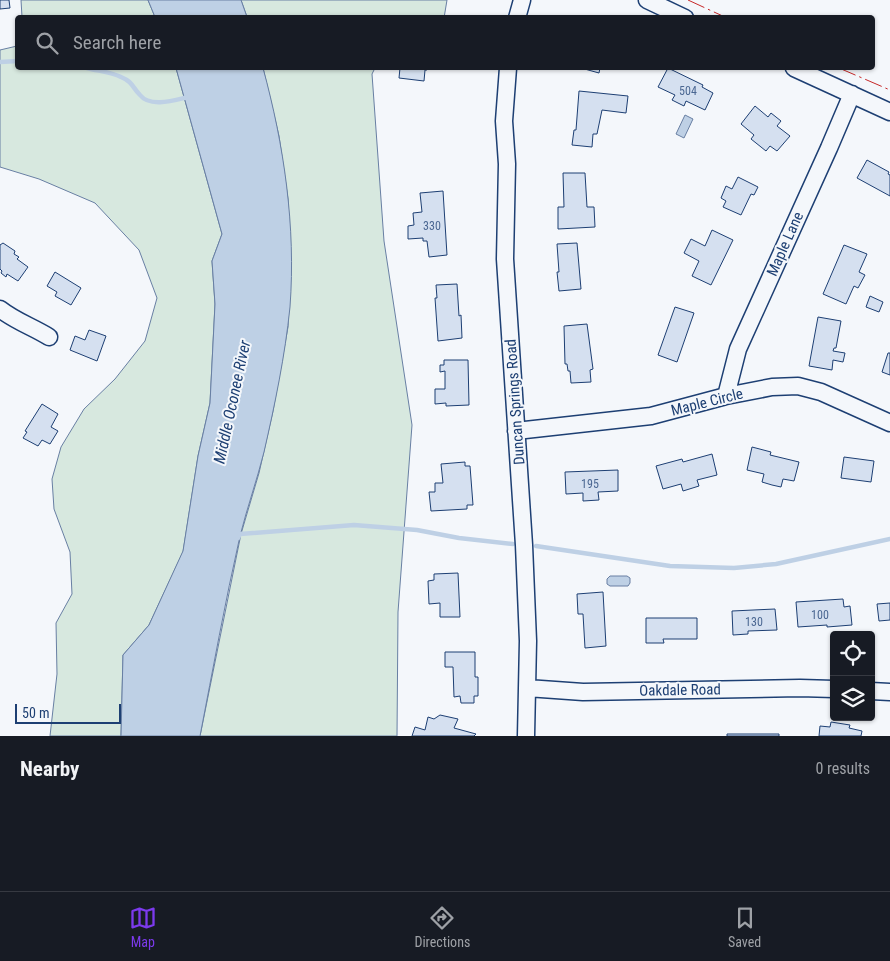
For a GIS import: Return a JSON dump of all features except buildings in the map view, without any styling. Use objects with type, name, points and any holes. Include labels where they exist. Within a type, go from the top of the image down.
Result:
[{"type":"street","points":[[518,15],[522,0]]},
{"type":"street","points":[[647,0],[680,15]]},
{"type":"street","name":"Duncan Springs Road","points":[[508,70],[504,121],[507,164],[505,259],[524,545],[528,641],[526,736]]},
{"type":"street","points":[[798,70],[890,112]]},
{"type":"street","name":"Maple Lane","points":[[726,396],[738,349],[830,148],[852,94]]},
{"type":"street","points":[[0,310],[49,337]]},
{"type":"street","name":"Maple Circle","points":[[516,431],[651,416],[726,396],[772,387],[798,386],[821,392],[890,424]]},
{"type":"street","name":"Oakdale Road","points":[[527,688],[583,692],[830,689]]},
{"type":"street","points":[[875,691],[890,692]]},
{"type":"shaded area","points":[[21,0],[148,0],[154,15],[22,15]]},
{"type":"shaded area","points":[[241,0],[447,0],[444,15],[246,15]]},
{"type":"shaded area","points":[[15,46],[15,70],[177,70],[222,234],[212,261],[215,304],[210,403],[198,456],[183,552],[149,625],[123,655],[121,736],[50,736],[57,674],[56,623],[72,594],[70,552],[54,509],[52,479],[61,447],[84,409],[115,379],[145,341],[157,298],[139,250],[95,203],[39,179],[0,167],[0,50]]},
{"type":"shaded area","points":[[263,70],[374,70],[372,74],[384,241],[412,425],[398,612],[397,736],[200,736],[241,534],[259,473],[273,411],[288,327],[291,263],[288,199],[279,136]]},
{"type":"water","points":[[148,0],[241,0],[246,15],[154,15]]},
{"type":"water","name":"Middle Oconee River","points":[[177,70],[263,70],[277,126],[287,186],[291,246],[290,307],[272,416],[240,536],[200,736],[121,736],[123,655],[149,625],[183,551],[198,456],[210,403],[215,304],[212,261],[222,234]]},
{"type":"water","points":[[685,115],[693,119],[684,138],[676,134]]},
{"type":"water","points":[[610,576],[627,576],[630,578],[630,583],[628,586],[610,586],[607,584],[607,579]]},
{"type":"waterway","points":[[0,62],[15,61]]},
{"type":"waterway","points":[[96,70],[125,79],[144,99],[150,101],[163,102],[188,97]]},
{"type":"waterway","points":[[238,538],[240,534],[354,525],[417,530],[459,538],[513,544]]},
{"type":"waterway","points":[[536,546],[670,566],[734,568],[776,564],[890,539]]},
{"type":"power","points":[[688,0],[720,15]]},
{"type":"power","points":[[844,70],[890,90]]}]
